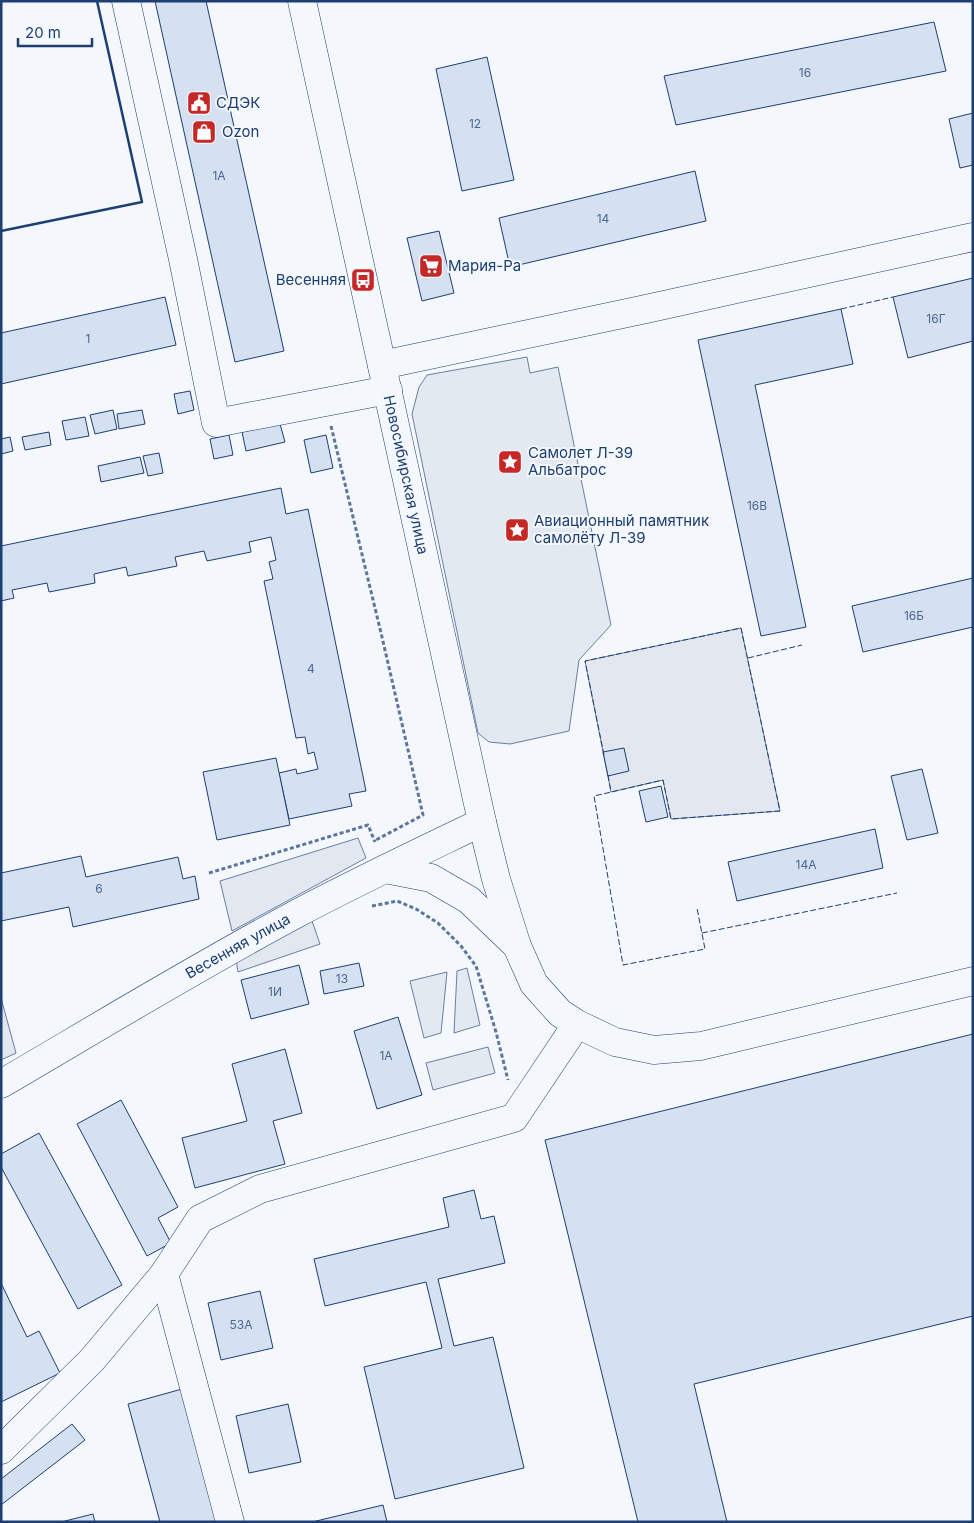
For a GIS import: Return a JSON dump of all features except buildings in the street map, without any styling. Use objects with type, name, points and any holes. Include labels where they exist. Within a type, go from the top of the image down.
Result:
[{"type":"street","points":[[126,1],[181,250],[216,423],[325,402],[385,377],[646,309],[973,237]]},
{"type":"street","name":"Новосибирская улица","points":[[302,1],[482,822],[496,879],[517,946],[534,984],[560,1013],[577,1024],[615,1042],[654,1050],[701,1046],[973,981]]},
{"type":"street","name":"Весенняя улица","points":[[1,1084],[298,913],[381,859],[482,822]]},
{"type":"street","points":[[381,859],[431,878],[469,900],[517,946]]},
{"type":"street","points":[[1,1450],[92,1360],[164,1274],[200,1219],[260,1190],[514,1118],[577,1024]]},
{"type":"street","points":[[164,1274],[230,1522]]},
{"type":"path","points":[[325,402],[382,637],[422,815],[374,842]]},
{"type":"path","points":[[209,873],[368,825],[381,859]]},
{"type":"path","points":[[367,907],[397,901],[416,909],[438,923],[461,946],[476,966],[509,1083]]},
{"type":"shaded area","points":[[527,357],[530,373],[558,367],[611,625],[579,660],[569,731],[510,744],[489,742],[478,733],[412,414],[419,387],[427,375]]},
{"type":"shaded area","points":[[741,628],[780,811],[671,819],[663,780],[611,792],[585,661]]},
{"type":"shaded area","points":[[358,838],[366,858],[232,931],[220,881]]},
{"type":"shaded area","points":[[311,918],[320,944],[238,972],[236,959]]},
{"type":"shaded area","points":[[467,968],[480,1025],[454,1033],[457,971]]},
{"type":"shaded area","points":[[447,972],[441,1033],[424,1038],[410,981]]},
{"type":"shaded area","points":[[1,998],[16,1053],[1,1060]]},
{"type":"shaded area","points":[[488,1047],[495,1073],[433,1090],[426,1063]]},
{"type":"fence","points":[[841,309],[893,297]]},
{"type":"fence","points":[[604,755],[585,661],[741,628],[780,811],[671,819],[663,780],[594,796],[623,965],[705,949],[697,908]]},
{"type":"fence","points":[[748,658],[802,645]]},
{"type":"fence","points":[[608,775],[611,792]]},
{"type":"fence","points":[[702,933],[897,893]]},
{"type":"wall","points":[[1,231],[142,202],[97,1]]},
{"type":"place","name":"СДЭК","points":[[199,103]]},
{"type":"place","name":"Ozon","points":[[204,132]]},
{"type":"place","name":"Мария-Ра","points":[[431,266]]},
{"type":"place","name":"Весенняя","points":[[363,280]]},
{"type":"place","name":"Самолет Л-39 Альбатрос","points":[[510,462]]},
{"type":"place","name":"Авиационный памятник самолёту Л-39","points":[[517,530]]}]
